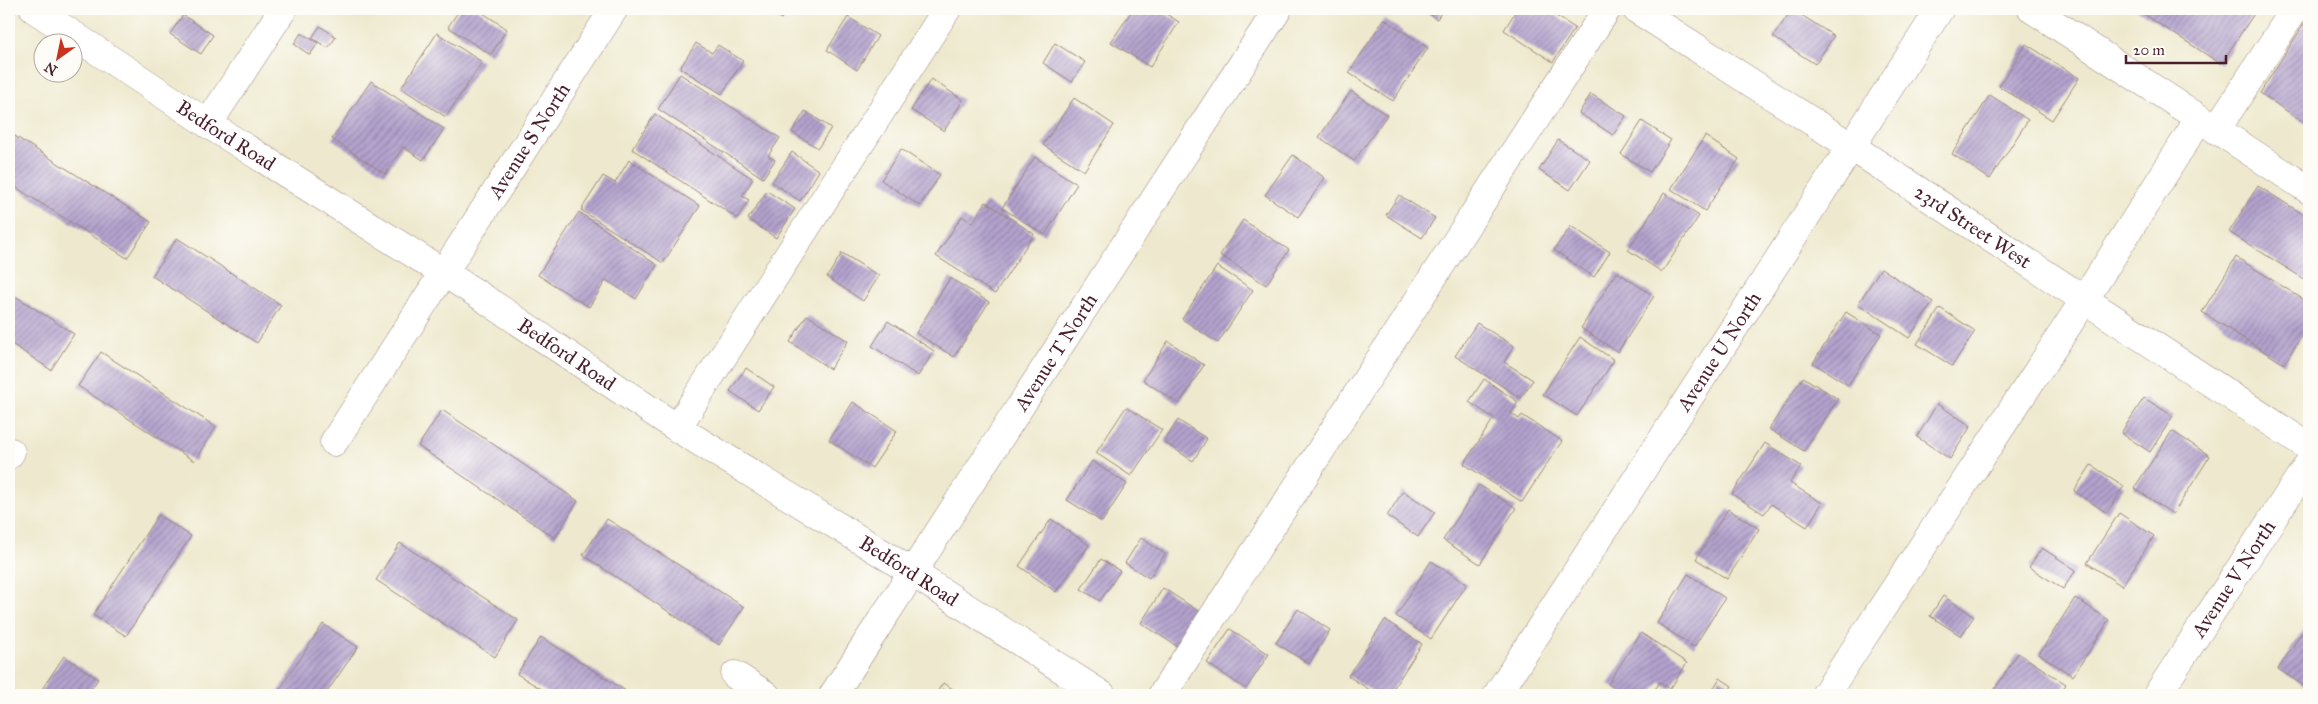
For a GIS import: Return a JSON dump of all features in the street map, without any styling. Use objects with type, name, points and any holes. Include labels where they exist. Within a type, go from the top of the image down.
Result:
[{"type":"street","name":"Bedford Road","points":[[34,9],[677,428],[912,572],[1102,695]]},
{"type":"street","points":[[208,124],[282,9]]},
{"type":"street","name":"Avenue S North","points":[[334,442],[614,9]]},
{"type":"street","points":[[677,428],[947,9]]},
{"type":"street","name":"Avenue T North","points":[[833,695],[1278,9]]},
{"type":"street","points":[[1162,695],[1607,9]]},
{"type":"street","name":"23rd Street West","points":[[1636,9],[1852,147],[2309,446]]},
{"type":"street","name":"Avenue U North","points":[[1497,695],[1940,9]]},
{"type":"street","points":[[2032,9],[2309,190]]},
{"type":"street","points":[[1825,695],[2085,299],[2207,125],[2295,9]]},
{"type":"street","name":"Avenue V North","points":[[2157,695],[2309,463]]},
{"type":"street","points":[[735,675],[766,695]]},
{"type":"building","points":[[460,9],[477,9],[507,29],[491,55],[448,27]]},
{"type":"building","points":[[764,9],[787,9],[781,19]]},
{"type":"building","points":[[1133,9],[1158,9],[1179,22],[1150,67],[1111,42]]},
{"type":"building","points":[[1421,9],[1443,9],[1437,19]]},
{"type":"building","points":[[1517,9],[1545,9],[1575,28],[1553,62],[1504,30]]},
{"type":"building","points":[[1792,9],[1834,36],[1815,64],[1773,37]]},
{"type":"building","points":[[2136,9],[2257,9],[2221,64]]},
{"type":"building","points":[[183,15],[213,35],[201,54],[170,34]]},
{"type":"building","points":[[2309,16],[2309,126],[2260,93]]},
{"type":"building","points":[[848,17],[878,36],[857,70],[827,50]]},
{"type":"building","points":[[1384,19],[1428,48],[1393,101],[1349,73]]},
{"type":"building","points":[[320,26],[336,37],[328,48],[312,38]]},
{"type":"building","points":[[301,33],[318,43],[310,55],[294,44]]},
{"type":"building","points":[[437,33],[482,62],[446,117],[401,88]]},
{"type":"building","points":[[696,43],[712,53],[718,45],[743,61],[722,94],[680,68]]},
{"type":"building","points":[[1055,43],[1085,62],[1072,82],[1043,63]]},
{"type":"building","points":[[2026,44],[2079,78],[2052,120],[1999,86]]},
{"type":"building","points":[[680,74],[780,138],[768,156],[775,160],[763,178],[658,109]]},
{"type":"building","points":[[931,79],[963,100],[944,131],[911,110]]},
{"type":"building","points":[[371,81],[444,129],[423,160],[403,147],[385,174],[332,139]]},
{"type":"building","points":[[1351,91],[1387,115],[1354,161],[1319,137]]},
{"type":"building","points":[[1591,94],[1626,116],[1613,135],[1579,113]]},
{"type":"building","points":[[1990,95],[2028,120],[1990,179],[1952,154]]},
{"type":"building","points":[[1074,98],[1114,125],[1084,171],[1043,145]]},
{"type":"building","points":[[805,111],[831,128],[818,148],[792,132]]},
{"type":"building","points":[[655,114],[753,179],[742,196],[749,200],[737,218],[632,149]]},
{"type":"building","points":[[1642,121],[1671,140],[1650,172],[1621,154]]},
{"type":"building","points":[[10,133],[151,222],[127,258],[9,183]]},
{"type":"building","points":[[1705,136],[1739,159],[1705,211],[1671,189]]},
{"type":"building","points":[[1558,140],[1590,160],[1570,190],[1539,170]]},
{"type":"building","points":[[901,149],[940,175],[920,206],[881,180]]},
{"type":"building","points":[[792,152],[819,171],[800,201],[772,182]]},
{"type":"building","points":[[1293,155],[1325,178],[1298,217],[1265,195]]},
{"type":"building","points":[[1035,157],[1077,184],[1045,235],[1002,208]]},
{"type":"building","points":[[629,160],[700,206],[663,263],[581,210],[603,176],[615,183]]},
{"type":"building","points":[[2258,186],[2309,218],[2309,282],[2229,232]]},
{"type":"building","points":[[767,191],[795,209],[776,238],[748,219]]},
{"type":"building","points":[[1664,193],[1699,216],[1662,272],[1628,250]]},
{"type":"building","points":[[1399,195],[1435,218],[1422,238],[1386,215]]},
{"type":"building","points":[[986,202],[1034,234],[995,294],[936,256],[962,216],[972,223]]},
{"type":"building","points":[[579,212],[657,265],[636,299],[606,280],[589,307],[538,275]]},
{"type":"building","points":[[1243,220],[1289,250],[1266,285],[1220,255]]},
{"type":"building","points":[[1571,226],[1610,252],[1594,277],[1554,250]]},
{"type":"building","points":[[177,238],[281,305],[257,343],[152,276]]},
{"type":"building","points":[[842,253],[879,276],[863,301],[827,277]]},
{"type":"building","points":[[2236,257],[2309,303],[2309,324],[2284,364],[2202,312]]},
{"type":"building","points":[[1217,266],[1253,290],[1218,343],[1182,319]]},
{"type":"building","points":[[1881,268],[1933,302],[1909,338],[1858,304]]},
{"type":"building","points":[[1617,272],[1654,296],[1618,352],[1581,328]]},
{"type":"building","points":[[950,278],[989,302],[954,357],[916,333]]},
{"type":"building","points":[[9,292],[74,334],[51,370],[9,342]]},
{"type":"building","points":[[1940,308],[1975,331],[1952,366],[1917,344]]},
{"type":"building","points":[[1846,312],[1881,334],[1848,385],[1813,363]]},
{"type":"building","points":[[807,315],[848,341],[830,369],[790,342]]},
{"type":"building","points":[[888,321],[934,351],[918,376],[872,346]]},
{"type":"building","points":[[1477,323],[1514,346],[1504,362],[1533,380],[1521,398],[1455,356]]},
{"type":"building","points":[[1580,337],[1614,360],[1577,416],[1543,394]]},
{"type":"building","points":[[1168,341],[1204,365],[1179,404],[1143,380]]},
{"type":"building","points":[[101,352],[216,427],[194,461],[78,386]]},
{"type":"building","points":[[746,368],[774,387],[758,410],[730,391]]},
{"type":"building","points":[[1803,377],[1838,399],[1804,451],[1769,429]]},
{"type":"building","points":[[1484,379],[1518,402],[1511,413],[1519,419],[1522,415],[1562,441],[1522,502],[1464,464],[1494,418],[1469,402]]},
{"type":"building","points":[[2144,398],[2173,416],[2150,452],[2121,433]]},
{"type":"building","points":[[853,402],[897,431],[872,468],[829,440]]},
{"type":"building","points":[[1937,404],[1971,426],[1950,459],[1917,437]]},
{"type":"building","points":[[1126,407],[1162,430],[1131,476],[1096,453]]},
{"type":"building","points":[[442,410],[578,501],[555,538],[418,446]]},
{"type":"building","points":[[1178,420],[1207,439],[1193,461],[1164,442]]},
{"type":"building","points":[[2172,431],[2210,456],[2173,514],[2134,488]]},
{"type":"building","points":[[1765,443],[1801,466],[1790,483],[1822,503],[1807,527],[1771,504],[1764,514],[1732,494]]},
{"type":"building","points":[[1092,461],[1127,484],[1102,522],[1067,500]]},
{"type":"building","points":[[2091,465],[2124,486],[2107,513],[2074,491]]},
{"type":"building","points":[[1479,485],[1516,508],[1480,564],[1443,540]]},
{"type":"building","points":[[1403,491],[1435,512],[1418,537],[1387,516]]},
{"type":"building","points":[[1728,509],[1759,529],[1727,579],[1696,559]]},
{"type":"building","points":[[2119,513],[2154,536],[2122,586],[2087,563]]},
{"type":"building","points":[[158,515],[191,536],[126,636],[93,615]]},
{"type":"building","points":[[607,519],[744,607],[719,645],[583,555]]},
{"type":"building","points":[[1051,519],[1089,545],[1056,592],[1019,566]]},
{"type":"building","points":[[1141,538],[1165,554],[1149,578],[1125,563]]},
{"type":"building","points":[[400,543],[518,620],[495,657],[376,580]]},
{"type":"building","points":[[2042,548],[2076,570],[2063,589],[2029,567]]},
{"type":"building","points":[[1101,559],[1120,571],[1100,601],[1081,589]]},
{"type":"building","points":[[1431,561],[1467,584],[1431,639],[1396,616]]},
{"type":"building","points":[[1688,574],[1725,598],[1694,647],[1657,623]]},
{"type":"building","points":[[1163,588],[1200,612],[1178,647],[1141,623]]},
{"type":"building","points":[[1943,596],[1974,616],[1961,636],[1930,616]]},
{"type":"building","points":[[2075,598],[2109,620],[2073,676],[2039,654]]},
{"type":"building","points":[[1298,609],[1330,630],[1309,664],[1276,643]]},
{"type":"building","points":[[1385,620],[1422,644],[1389,695],[1378,695],[1348,676]]},
{"type":"building","points":[[323,624],[358,647],[325,695],[276,695]]},
{"type":"building","points":[[2307,625],[2309,627],[2309,689],[2278,669]]},
{"type":"building","points":[[1230,629],[1269,654],[1246,689],[1207,663]]},
{"type":"building","points":[[1641,633],[1687,663],[1670,689],[1660,682],[1651,695],[1625,695],[1608,684]]},
{"type":"building","points":[[541,637],[632,695],[551,695],[517,674]]},
{"type":"building","points":[[2018,653],[2066,684],[2059,695],[1991,695]]},
{"type":"building","points":[[64,656],[98,679],[87,695],[38,695]]},
{"type":"building","points":[[1720,678],[1732,686],[1726,695],[1713,689]]},
{"type":"building","points":[[943,683],[963,695],[935,695]]}]
